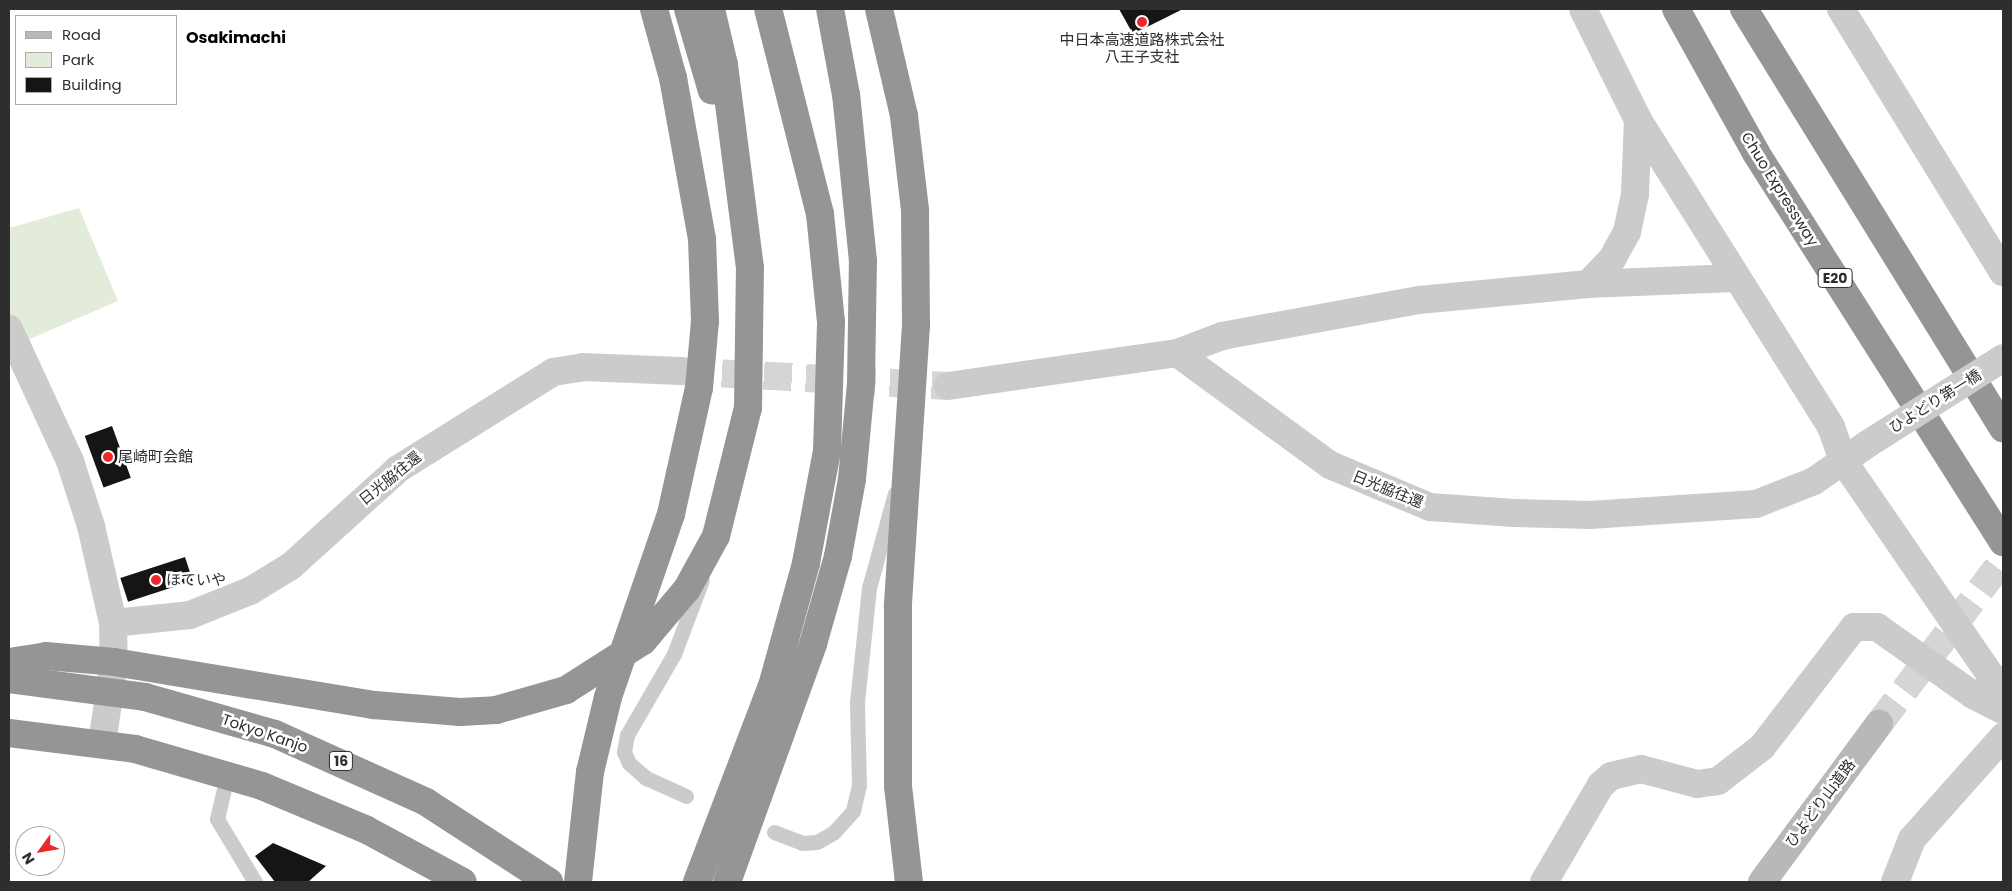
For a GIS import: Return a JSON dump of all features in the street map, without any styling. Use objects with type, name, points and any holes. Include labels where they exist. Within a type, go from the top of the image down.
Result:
[{"type":"highway","points":[[578,882],[590,772],[608,697],[671,514],[699,388],[704,321],[702,239],[673,78],[654,9]]},
{"type":"highway","points":[[688,9],[737,174]]},
{"type":"highway","points":[[9,662],[46,656],[114,662],[412,709],[496,710],[566,690],[643,641],[687,589],[716,536],[748,408],[750,268],[724,65],[711,9]]},
{"type":"highway","points":[[697,882],[772,686],[806,563],[828,441],[832,322],[820,214],[768,9]]},
{"type":"highway","points":[[726,882],[813,644],[838,556],[852,479],[862,364],[863,261],[846,95],[830,9]]},
{"type":"highway","points":[[878,9],[904,116],[914,210],[910,441],[898,606],[898,786],[909,882]]},
{"type":"highway","name":"Chuo Expressway","points":[[1676,9],[1756,153],[2003,542]]},
{"type":"highway","points":[[1744,9],[2003,428]]},
{"type":"highway","name":"Tokyo Kanjo","points":[[9,679],[110,692],[232,721],[336,759],[474,830],[549,882]]},
{"type":"highway","points":[[9,733],[102,743],[227,776],[365,829],[463,882]]},
{"type":"street","points":[[1583,9],[1638,120],[1735,278],[1831,427],[1844,462],[2003,693]]},
{"type":"street","points":[[1841,9],[2003,272]]},
{"type":"street","points":[[1588,284],[1612,259],[1627,232],[1635,194],[1638,120]]},
{"type":"street","points":[[948,386],[991,378],[1178,353],[1222,336],[1419,300],[1588,284],[1735,278]]},
{"type":"street","points":[[9,329],[70,461],[91,526],[113,623],[114,662],[102,743]]},
{"type":"street","name":"日光脇往還","points":[[1178,353],[1330,465],[1430,506],[1590,515],[1725,508],[1781,496],[1844,462],[1866,445]]},
{"type":"street","name":"ひよどり第一橋","points":[[1866,445],[2003,358]]},
{"type":"street","name":"日光脇往還","points":[[113,623],[190,614],[250,591],[291,566],[398,469],[553,372],[584,367],[680,371]]},
{"type":"street","points":[[1544,882],[1601,785],[1610,776],[1640,769],[1697,784],[1718,781],[1762,747],[1854,627],[1878,627],[1972,695],[2003,710]]},
{"type":"street","name":"ひよどり山道路","points":[[1762,882],[1879,724]]},
{"type":"street","points":[[1895,882],[1912,839],[2003,737]]},
{"type":"lane","points":[[774,832],[802,843],[817,842],[834,832],[853,811],[859,786],[857,702],[869,588],[910,441]]},
{"type":"lane","points":[[686,796],[646,778],[629,764],[624,752],[627,735],[674,654],[716,536]]},
{"type":"lane","points":[[227,776],[217,819],[256,882]]},
{"type":"green space","points":[[79,208],[118,301],[16,345],[9,329],[9,228]]},
{"type":"building","name":"中日本高速道路株式会社 八王子支社","points":[[1119,9],[1183,9],[1133,34]]},
{"type":"building","name":"尾崎町会館","points":[[112,426],[131,478],[104,488],[85,436]]},
{"type":"building","name":"ほていや","points":[[185,557],[193,581],[128,602],[120,578]]},
{"type":"building","points":[[273,843],[326,866],[308,882],[275,882],[255,856]]},
{"type":"tunnel","points":[[680,371],[948,386]]},
{"type":"tunnel","points":[[1879,724],[2003,560]]},
{"type":"place","name":"中日本高速道路株式会社 八王子支社","points":[[1142,22]]},
{"type":"place","name":"尾崎町会館","points":[[108,457]]},
{"type":"place","name":"ほていや","points":[[156,580]]},
{"type":"district","name":"Osakimachi","points":[[236,38]]}]
